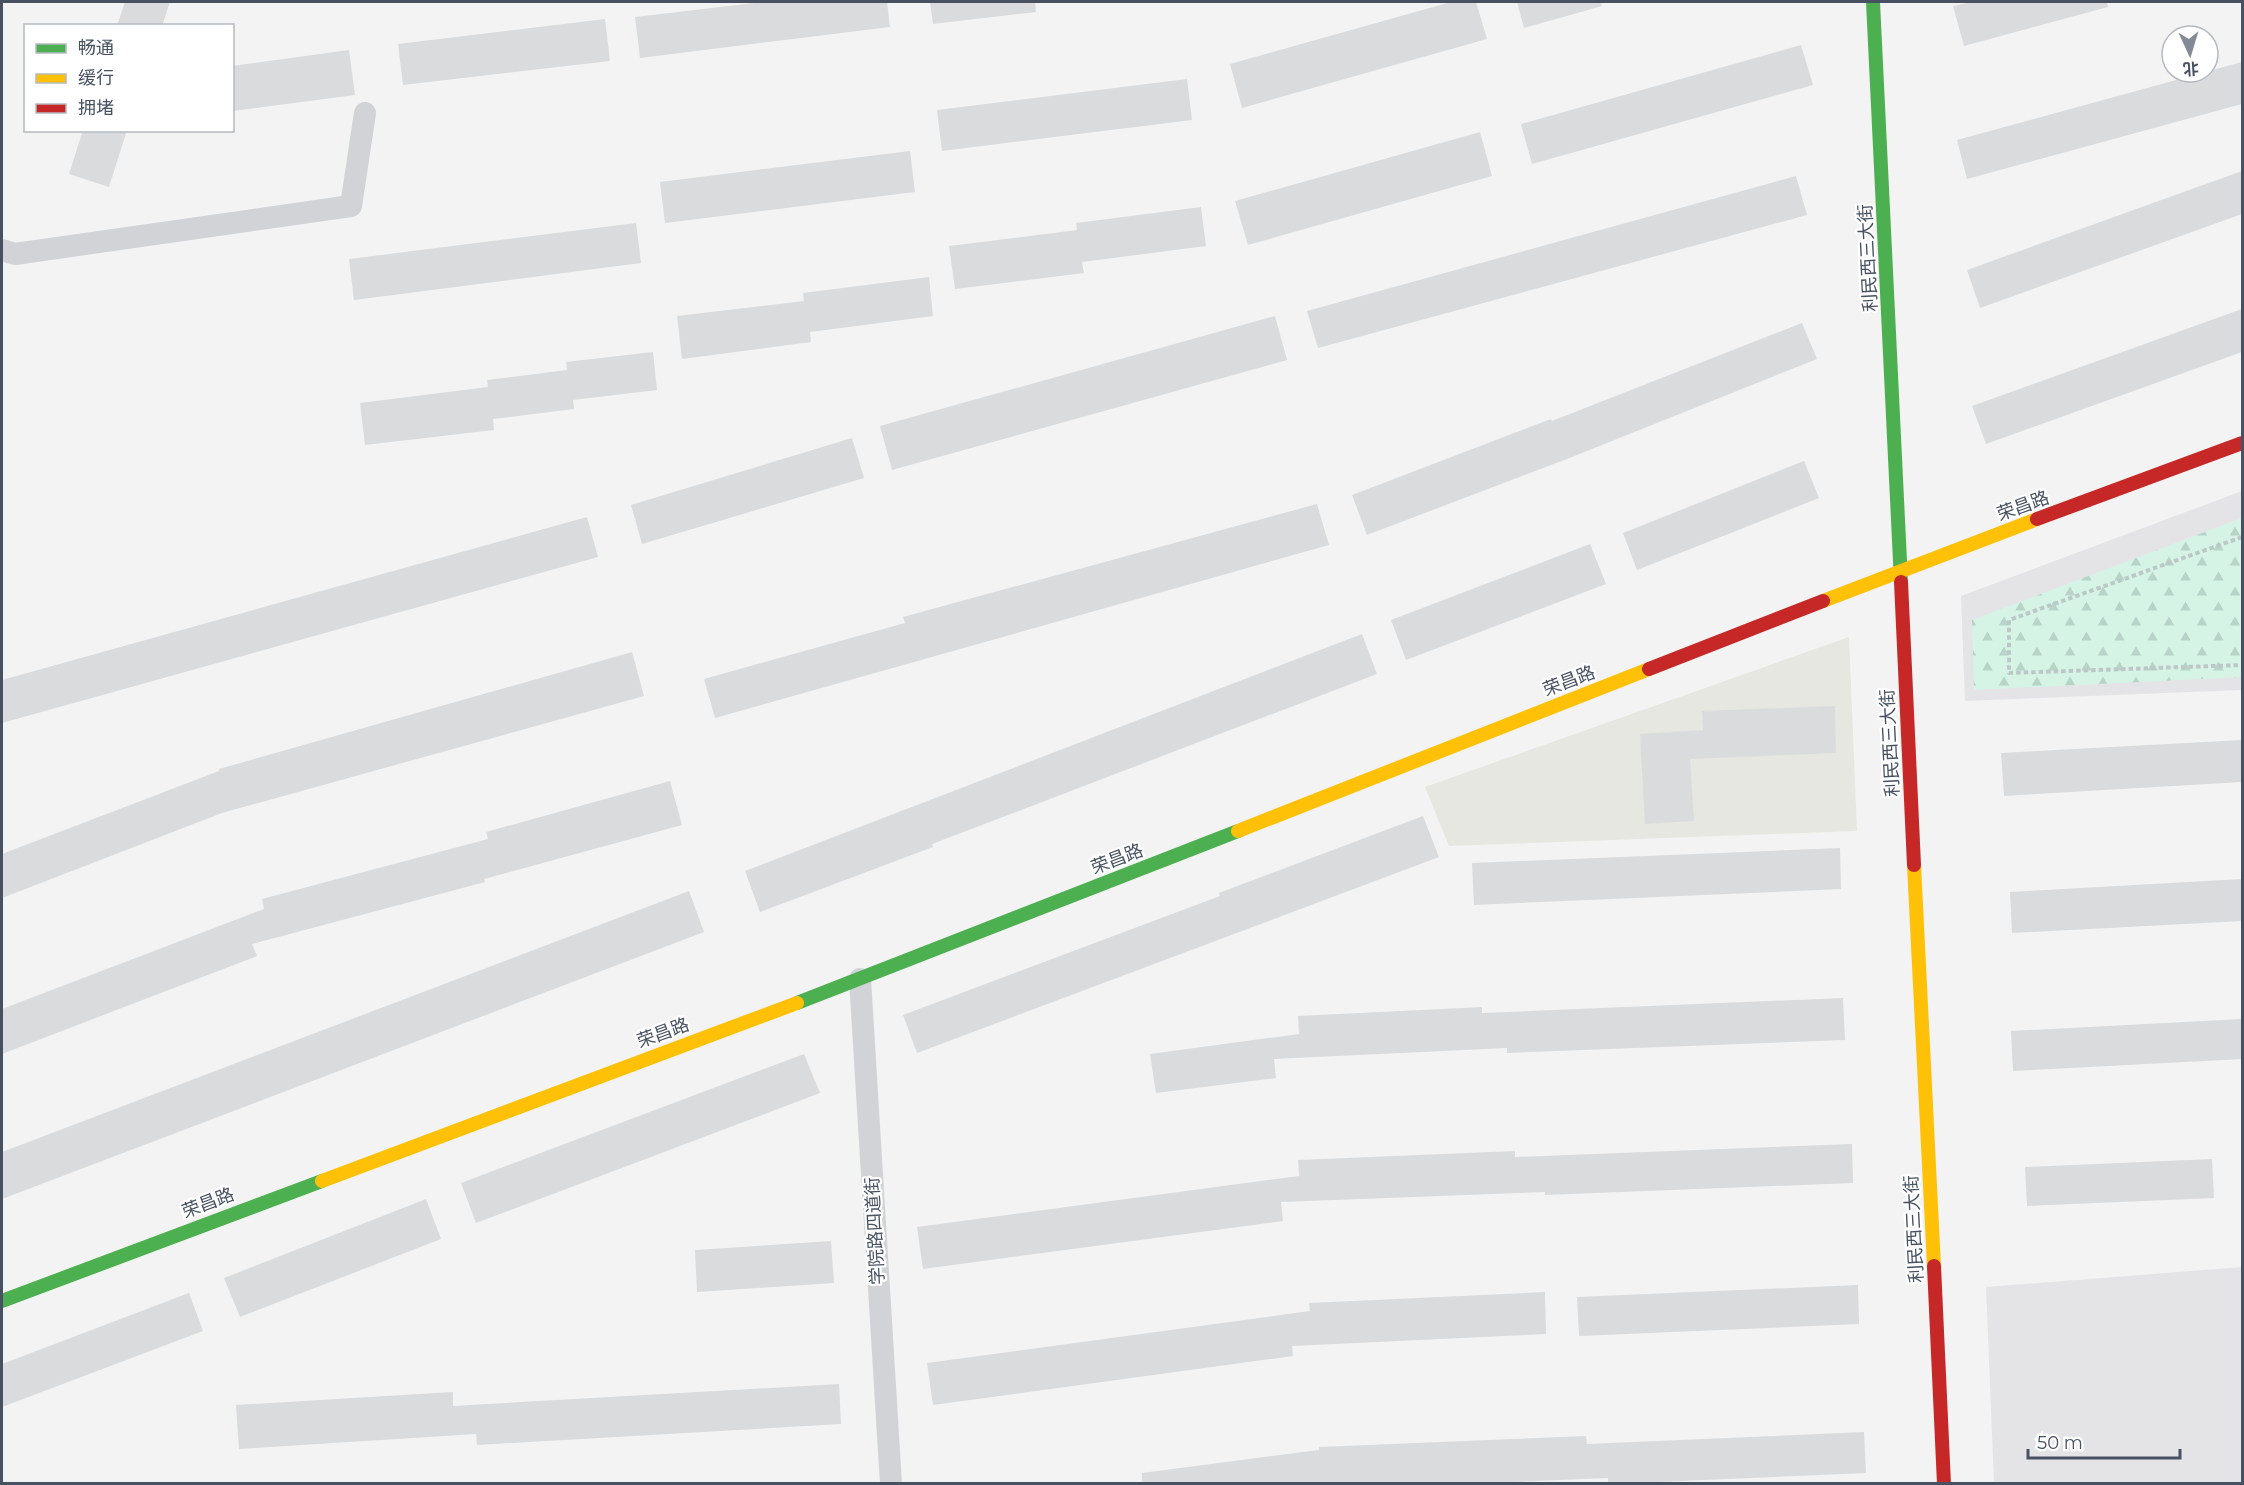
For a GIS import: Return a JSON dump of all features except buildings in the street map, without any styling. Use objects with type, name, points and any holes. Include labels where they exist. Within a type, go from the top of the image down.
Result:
[{"type":"street","name":"利民西三大街","points":[[1862,2],[1944,1484]]},
{"type":"street","name":"利民西三大街","points":[[1874,2],[1894,573],[1901,886]]},
{"type":"street","points":[[2,250],[15,254],[351,206],[365,113]]},
{"type":"street","name":"荣昌路","points":[[2,1301],[860,979],[1894,573],[2242,443]]},
{"type":"street","name":"学院路四道街","points":[[860,979],[891,1484]]},
{"type":"path","points":[[2242,537],[2009,620],[2009,673],[2242,665]]},
{"type":"shaded area","points":[[2242,491],[2242,690],[1965,701],[1961,596]]},
{"type":"shaded area","points":[[1849,637],[1857,831],[1449,846],[1425,787]]},
{"type":"shaded area","points":[[2242,1267],[2242,1483],[1994,1483],[1986,1287]]},
{"type":"green space","points":[[2242,518],[2242,677],[1974,690],[1972,620]]},
{"type":"traffic: fast","points":[[1873,2],[1901,582]]},
{"type":"traffic: fast","points":[[797,1003],[1238,831]]},
{"type":"traffic: fast","points":[[2,1301],[322,1181]]},
{"type":"traffic: slow","points":[[1823,601],[2037,519]]},
{"type":"traffic: slow","points":[[1238,831],[1649,669]]},
{"type":"traffic: slow","points":[[1914,865],[1934,1266]]},
{"type":"traffic: slow","points":[[322,1181],[797,1003]]},
{"type":"traffic: jam","points":[[2037,519],[2242,443]]},
{"type":"traffic: jam","points":[[1901,582],[1914,865]]},
{"type":"traffic: jam","points":[[1649,669],[1823,601]]},
{"type":"traffic: jam","points":[[1934,1266],[1944,1484]]}]
